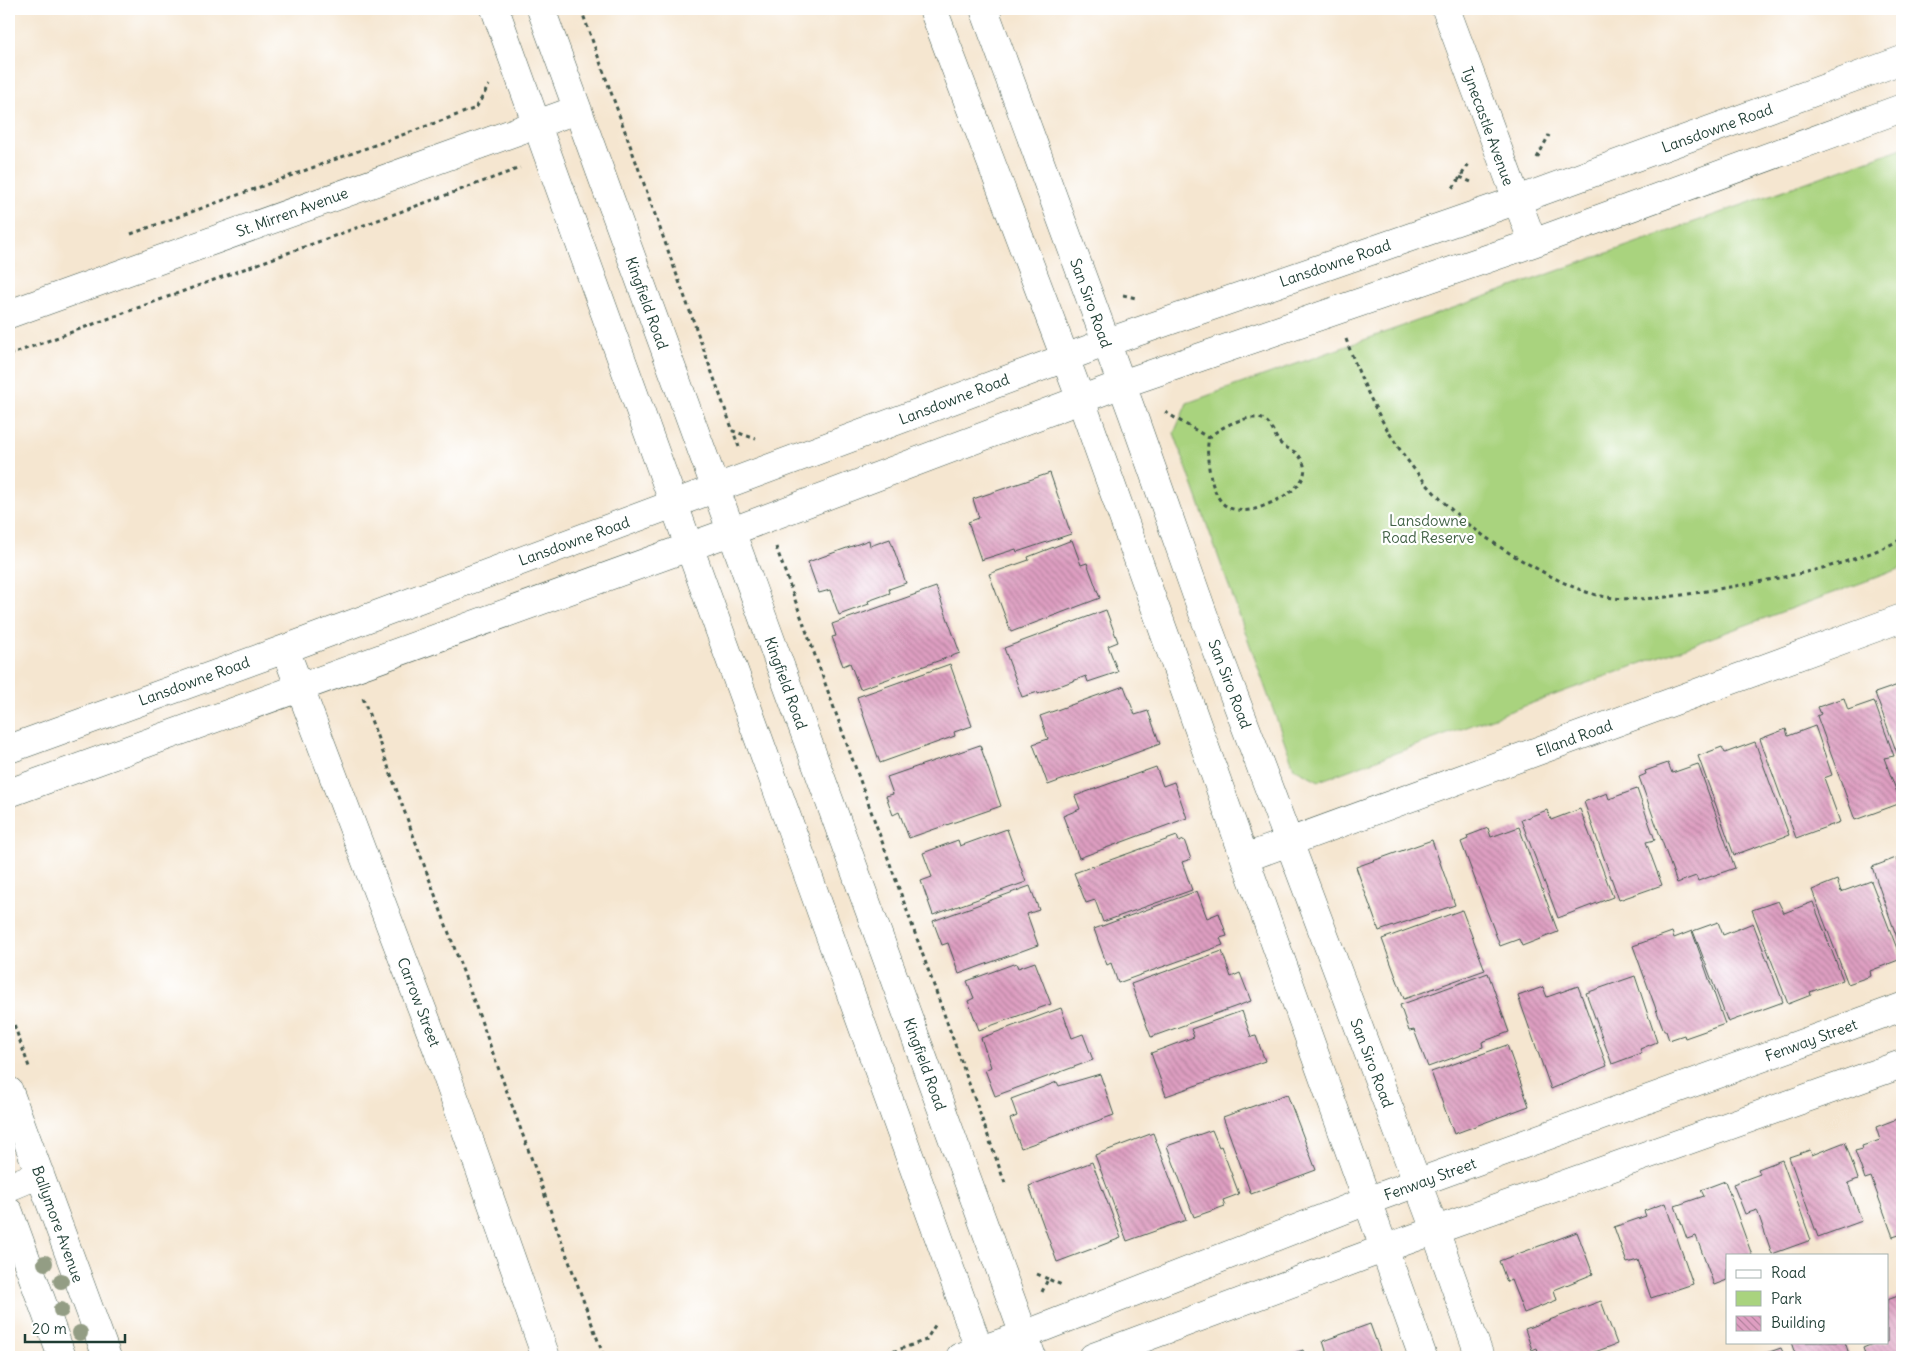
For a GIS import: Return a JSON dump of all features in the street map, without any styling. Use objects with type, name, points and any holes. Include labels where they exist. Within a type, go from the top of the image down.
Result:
[{"type":"street","points":[[495,9],[691,546],[974,1355]]},
{"type":"street","name":"Kingfield Road","points":[[541,9],[576,110],[1028,1346]]},
{"type":"street","points":[[933,9],[1081,400],[1128,536],[1423,1357]]},
{"type":"street","name":"San Siro Road","points":[[984,9],[1105,343],[1122,384],[1204,616],[1435,1230],[1480,1357]]},
{"type":"street","name":"Tynecastle Avenue","points":[[1446,9],[1515,201],[1533,242]]},
{"type":"street","name":"Lansdowne Road","points":[[9,749],[284,649],[1105,343],[1515,201],[1902,60]]},
{"type":"street","points":[[9,793],[730,532],[1122,384],[1533,242],[1902,108]]},
{"type":"street","name":"St. Mirren Avenue","points":[[9,314],[576,110]]},
{"type":"street","name":"Elland Road","points":[[1245,858],[1902,618]]},
{"type":"street","name":"Carrow Street","points":[[284,649],[438,1051],[546,1357]]},
{"type":"street","name":"Fenway Street","points":[[974,1355],[1028,1346],[1367,1201],[1902,1007]]},
{"type":"street","points":[[1093,1357],[1435,1230],[1902,1064]]},
{"type":"street","name":"Ballymore Avenue","points":[[9,1091],[17,1137],[40,1174],[107,1357]]},
{"type":"street","points":[[9,1187],[40,1174]]},
{"type":"street","points":[[9,1212],[62,1357]]},
{"type":"path","points":[[581,9],[733,431]]},
{"type":"path","points":[[130,234],[476,108],[491,82]]},
{"type":"path","points":[[1450,193],[1472,159]]},
{"type":"path","points":[[9,355],[519,168],[524,173]]},
{"type":"path","points":[[1119,286],[1123,295],[1140,300]]},
{"type":"path","points":[[1346,338],[1356,366],[1394,443],[1421,479],[1456,516],[1505,552],[1566,584],[1601,596],[1630,599],[1686,594],[1807,573],[1876,552],[1902,539]]},
{"type":"path","points":[[1163,411],[1209,438]]},
{"type":"path","points":[[1258,417],[1267,421],[1281,444],[1300,456],[1304,466],[1303,479],[1292,493],[1261,507],[1247,511],[1235,509],[1219,499],[1206,455],[1209,438],[1215,430],[1232,423],[1258,417]]},
{"type":"path","points":[[778,551],[1007,1191]]},
{"type":"path","points":[[360,690],[604,1357]]},
{"type":"path","points":[[1034,1266],[1038,1275],[1048,1279]]},
{"type":"green space","name":"Lansdowne Road Reserve","points":[[1902,148],[1902,568],[1319,781],[1294,768],[1174,433],[1187,403]]},
{"type":"building","points":[[1050,473],[1071,534],[1017,552],[1016,549],[981,560],[968,522],[979,518],[973,499]]},
{"type":"building","points":[[890,539],[906,583],[889,589],[890,593],[868,601],[869,604],[839,615],[830,590],[819,593],[808,562],[869,540],[870,546]]},
{"type":"building","points":[[1072,540],[1081,565],[1087,563],[1100,598],[1011,632],[989,574],[1029,560],[1028,557]]},
{"type":"building","points":[[936,587],[960,653],[860,689],[850,663],[843,666],[832,637],[836,636],[832,624]]},
{"type":"building","points":[[1106,610],[1118,642],[1108,646],[1118,672],[1088,682],[1086,676],[1038,694],[1038,692],[1022,697],[1004,648]]},
{"type":"building","points":[[950,664],[972,726],[954,732],[955,736],[880,763],[857,697]]},
{"type":"building","points":[[1901,684],[1902,689],[1902,767],[1875,693]]},
{"type":"building","points":[[1124,686],[1135,715],[1148,711],[1160,744],[1048,785],[1033,744],[1048,739],[1040,716]]},
{"type":"building","points":[[1844,698],[1848,710],[1874,701],[1894,756],[1884,758],[1901,803],[1855,820],[1817,716],[1821,714],[1818,707]]},
{"type":"building","points":[[1815,726],[1832,775],[1824,778],[1840,822],[1796,838],[1760,739],[1786,729],[1788,736]]},
{"type":"building","points":[[1755,742],[1789,835],[1734,855],[1698,756],[1722,747],[1725,753]]},
{"type":"building","points":[[980,745],[1001,806],[909,838],[899,812],[893,815],[886,796],[893,794],[887,777]]},
{"type":"building","points":[[1668,763],[1672,773],[1698,764],[1735,868],[1698,881],[1696,876],[1677,883],[1639,777],[1646,774],[1645,771]]},
{"type":"building","points":[[1156,767],[1163,786],[1174,782],[1187,818],[1079,858],[1063,816],[1080,809],[1075,796]]},
{"type":"building","points":[[1637,789],[1655,840],[1646,842],[1662,885],[1619,900],[1584,802],[1607,793],[1609,799]]},
{"type":"building","points":[[1580,809],[1613,897],[1558,918],[1521,820],[1547,810],[1551,820]]},
{"type":"building","points":[[1519,827],[1558,932],[1522,946],[1519,939],[1500,946],[1461,842],[1468,839],[1467,836],[1488,828],[1491,837]]},
{"type":"building","points":[[1007,829],[1026,882],[933,915],[921,881],[932,877],[923,853],[958,840],[960,846]]},
{"type":"building","points":[[1177,836],[1179,842],[1184,840],[1191,859],[1182,862],[1192,890],[1103,922],[1095,900],[1086,903],[1074,873]]},
{"type":"building","points":[[1432,840],[1455,905],[1379,931],[1356,867]]},
{"type":"building","points":[[1896,858],[1900,870],[1902,869],[1902,952],[1872,867]]},
{"type":"building","points":[[1837,880],[1841,892],[1871,881],[1901,959],[1870,971],[1871,976],[1848,984],[1812,890]]},
{"type":"building","points":[[1030,886],[1039,910],[1027,914],[1038,945],[959,974],[948,943],[942,945],[933,921]]},
{"type":"building","points":[[1197,891],[1207,918],[1219,913],[1227,936],[1220,938],[1223,945],[1118,983],[1111,963],[1107,965],[1094,929]]},
{"type":"building","points":[[1778,901],[1784,913],[1813,902],[1843,980],[1810,992],[1811,995],[1788,1004],[1752,910]]},
{"type":"building","points":[[1462,910],[1485,970],[1404,999],[1382,939]]},
{"type":"building","points":[[1718,922],[1723,935],[1753,923],[1783,1002],[1728,1022],[1693,931]]},
{"type":"building","points":[[1692,931],[1725,1024],[1685,1038],[1684,1035],[1669,1040],[1633,946],[1672,932],[1674,938]]},
{"type":"building","points":[[1222,951],[1231,977],[1240,973],[1251,1001],[1151,1037],[1131,984]]},
{"type":"building","points":[[1035,962],[1051,1004],[979,1030],[968,1001],[974,998],[967,981],[1016,963],[1018,968]]},
{"type":"building","points":[[1488,973],[1509,1032],[1482,1042],[1483,1047],[1428,1067],[1414,1030],[1409,1031],[1400,1005]]},
{"type":"building","points":[[1635,976],[1657,1042],[1640,1049],[1642,1053],[1612,1064],[1586,993]]},
{"type":"building","points":[[1578,986],[1607,1066],[1551,1089],[1518,996],[1543,987],[1547,997]]},
{"type":"building","points":[[1061,1008],[1072,1038],[1083,1034],[1093,1060],[995,1096],[985,1070],[991,1067],[981,1038]]},
{"type":"building","points":[[1242,1011],[1251,1037],[1256,1036],[1265,1061],[1166,1096],[1151,1053],[1194,1037],[1191,1029]]},
{"type":"building","points":[[1507,1045],[1529,1106],[1454,1134],[1431,1072]]},
{"type":"building","points":[[1100,1074],[1114,1115],[1021,1148],[1010,1119],[1017,1116],[1011,1099],[1057,1082],[1059,1086]]},
{"type":"building","points":[[1287,1094],[1316,1170],[1251,1194],[1223,1117]]},
{"type":"building","points":[[1902,1117],[1902,1234],[1893,1237],[1871,1177],[1865,1179],[1855,1151],[1863,1149],[1862,1146],[1880,1140],[1876,1127]]},
{"type":"building","points":[[1212,1130],[1219,1147],[1221,1146],[1239,1194],[1223,1200],[1225,1206],[1194,1217],[1167,1146]]},
{"type":"building","points":[[1153,1133],[1186,1220],[1127,1241],[1095,1155]]},
{"type":"building","points":[[1845,1142],[1858,1179],[1848,1183],[1862,1221],[1818,1237],[1789,1157],[1810,1150],[1812,1155]]},
{"type":"building","points":[[1782,1160],[1811,1240],[1772,1254],[1757,1210],[1745,1214],[1733,1184],[1760,1174],[1758,1169]]},
{"type":"building","points":[[1092,1162],[1121,1238],[1057,1262],[1029,1186]]},
{"type":"building","points":[[1725,1181],[1752,1254],[1726,1254],[1726,1280],[1714,1285],[1696,1236],[1687,1239],[1675,1206],[1704,1196],[1701,1190]]},
{"type":"building","points":[[1665,1203],[1693,1284],[1651,1298],[1638,1260],[1627,1263],[1614,1227],[1646,1216],[1644,1211]]},
{"type":"building","points":[[1577,1232],[1593,1274],[1554,1290],[1557,1300],[1524,1313],[1511,1280],[1507,1282],[1499,1261]]},
{"type":"building","points":[[1901,1295],[1902,1357],[1866,1357],[1863,1348],[1872,1344],[1888,1344],[1888,1300]]},
{"type":"building","points":[[1601,1301],[1617,1344],[1581,1357],[1540,1357],[1537,1348],[1532,1350],[1525,1329]]},
{"type":"building","points":[[1370,1324],[1382,1357],[1328,1357],[1323,1341]]},
{"type":"building","points":[[1792,1344],[1846,1344],[1850,1357],[1796,1357]]},
{"type":"building","points":[[1781,1348],[1785,1357],[1755,1357]]},
{"type":"building","points":[[1303,1350],[1305,1357],[1282,1357]]}]
